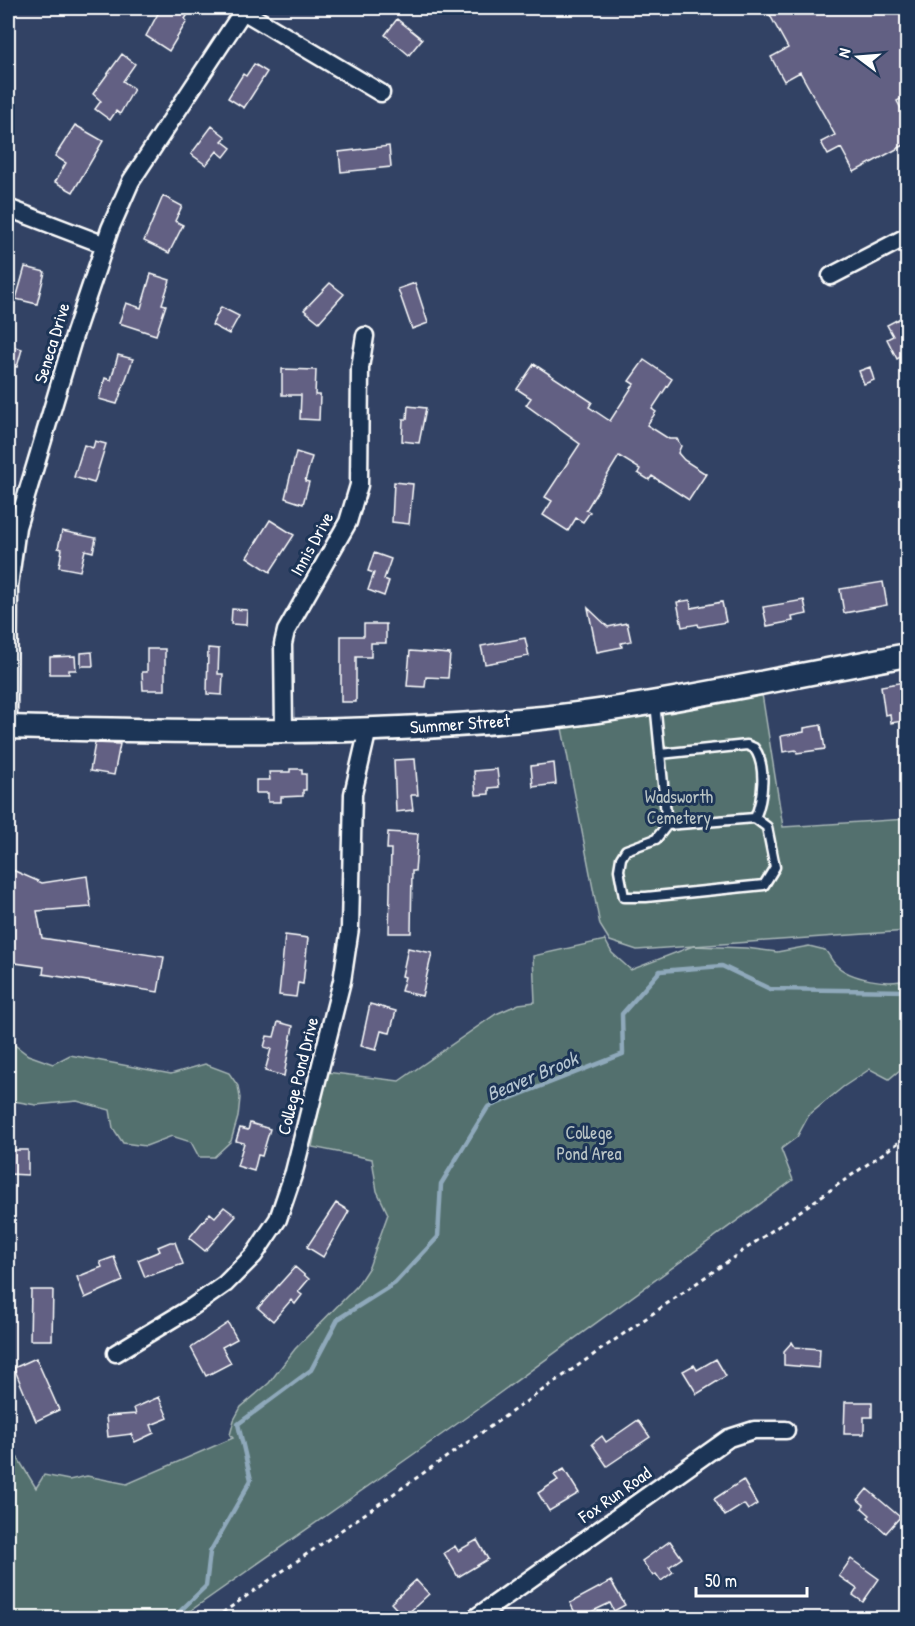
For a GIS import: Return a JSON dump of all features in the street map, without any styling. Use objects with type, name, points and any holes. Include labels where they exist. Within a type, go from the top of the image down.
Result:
[{"type":"street","points":[[244,9],[381,93]]},
{"type":"street","name":"Seneca Drive","points":[[8,727],[9,586],[17,527],[74,336],[105,245],[131,181],[244,9]]},
{"type":"street","points":[[8,208],[105,245]]},
{"type":"street","points":[[831,276],[908,236]]},
{"type":"street","name":"Innis Drive","points":[[284,731],[283,644],[286,631],[348,522],[359,485],[360,368],[365,336]]},
{"type":"street","name":"Summer Street","points":[[8,727],[163,732],[423,728],[532,719],[655,702],[908,655]]},
{"type":"street","name":"College Pond Drive","points":[[116,1353],[225,1284],[254,1256],[278,1219],[294,1172],[342,981],[350,928],[352,803],[368,729]]},
{"type":"street","name":"Fox Run Road","points":[[475,1618],[729,1438],[754,1430],[786,1430]]},
{"type":"lane","points":[[655,702],[668,825]]},
{"type":"lane","points":[[660,754],[747,745],[758,754],[761,767],[760,804],[755,818]]},
{"type":"lane","points":[[755,818],[767,827],[775,867],[764,885],[646,897],[624,897],[619,870],[621,858],[626,850],[656,839],[668,825],[755,818]]},
{"type":"path","points":[[215,1618],[908,1136]]},
{"type":"green space","name":"Wadsworth Cemetery","points":[[762,694],[783,827],[907,819],[907,931],[637,950],[610,941],[600,925],[562,728],[708,700]]},
{"type":"green space","name":"College Pond Area","points":[[605,940],[612,953],[631,970],[693,946],[777,952],[809,946],[825,950],[836,965],[851,974],[870,980],[891,982],[907,979],[907,1064],[889,1079],[870,1069],[843,1087],[809,1115],[797,1137],[781,1149],[793,1180],[461,1421],[180,1618],[8,1618],[8,1442],[36,1488],[44,1475],[69,1480],[87,1476],[127,1484],[233,1438],[230,1435],[241,1407],[269,1383],[295,1349],[356,1287],[369,1267],[388,1214],[377,1191],[372,1159],[312,1147],[326,1072],[399,1081],[496,1014],[519,1004],[535,1002],[533,956]]},
{"type":"green space","points":[[8,1040],[28,1055],[53,1064],[70,1055],[171,1074],[205,1064],[229,1073],[238,1086],[240,1098],[238,1117],[231,1141],[214,1157],[199,1157],[191,1142],[172,1136],[146,1146],[123,1143],[113,1128],[110,1110],[77,1101],[36,1105],[8,1100]]},
{"type":"building","points":[[161,8],[192,8],[169,51],[146,36]]},
{"type":"building","points":[[766,8],[908,8],[908,95],[897,101],[908,121],[908,143],[854,172],[841,148],[828,155],[821,142],[835,135],[800,72],[784,81],[771,57],[788,48]]},
{"type":"building","points":[[397,19],[422,39],[409,55],[385,35]]},
{"type":"building","points":[[122,54],[135,64],[123,81],[134,89],[120,114],[116,111],[110,120],[95,109],[101,101],[93,94]]},
{"type":"building","points":[[254,64],[267,72],[244,108],[228,98],[243,74],[246,76]]},
{"type":"building","points":[[75,125],[103,141],[73,192],[55,182],[66,163],[55,156]]},
{"type":"building","points":[[212,126],[226,137],[222,141],[231,148],[224,157],[217,151],[206,165],[191,154]]},
{"type":"building","points":[[389,146],[391,167],[341,172],[339,152]]},
{"type":"building","points":[[163,196],[182,206],[175,221],[183,225],[169,253],[144,241]]},
{"type":"building","points":[[25,267],[45,272],[37,304],[16,299]]},
{"type":"building","points":[[151,274],[170,280],[162,304],[166,305],[156,335],[119,323],[126,303],[141,308]]},
{"type":"building","points":[[330,283],[344,294],[319,322],[304,310]]},
{"type":"building","points":[[415,283],[428,323],[412,329],[398,289]]},
{"type":"building","points":[[221,307],[239,316],[229,334],[212,325]]},
{"type":"building","points":[[908,314],[908,353],[897,359],[887,339],[893,336],[887,325]]},
{"type":"building","points":[[8,345],[22,349],[17,367],[8,365]]},
{"type":"building","points":[[118,355],[133,359],[117,404],[99,399],[105,378],[111,380]]},
{"type":"building","points":[[644,360],[672,379],[652,409],[656,412],[647,425],[669,439],[677,439],[681,446],[678,453],[684,460],[706,474],[689,500],[652,476],[649,480],[638,473],[640,469],[619,456],[586,510],[590,512],[583,522],[576,518],[568,531],[543,515],[552,501],[545,497],[580,444],[526,405],[531,398],[517,389],[534,364],[592,402],[589,407],[610,421],[634,384],[629,381]]},
{"type":"building","points":[[870,367],[874,380],[864,384],[859,371]]},
{"type":"building","points":[[282,369],[316,370],[315,395],[320,395],[319,420],[300,419],[301,395],[282,395]]},
{"type":"building","points":[[408,406],[426,408],[419,443],[402,441],[403,419],[407,419]]},
{"type":"building","points":[[95,441],[106,444],[94,483],[74,477],[84,445],[93,448]]},
{"type":"building","points":[[296,452],[312,457],[305,481],[309,482],[303,504],[285,498]]},
{"type":"building","points":[[394,482],[413,484],[409,524],[392,522]]},
{"type":"building","points":[[270,520],[294,535],[270,572],[247,557]]},
{"type":"building","points":[[62,531],[96,538],[93,552],[85,550],[80,571],[59,567],[62,549],[58,548]]},
{"type":"building","points":[[374,553],[391,559],[384,579],[389,581],[384,596],[368,590],[374,573],[368,571]]},
{"type":"building","points":[[883,582],[887,605],[844,613],[840,589]]},
{"type":"building","points":[[690,600],[691,608],[722,602],[726,622],[699,627],[698,624],[682,627],[677,602]]},
{"type":"building","points":[[804,600],[807,614],[792,617],[793,621],[767,626],[763,607]]},
{"type":"building","points":[[588,608],[608,627],[627,623],[631,641],[621,643],[622,647],[597,652]]},
{"type":"building","points":[[232,609],[247,610],[246,625],[231,624]]},
{"type":"building","points":[[364,624],[386,624],[386,643],[371,643],[371,657],[356,657],[356,702],[341,702],[341,636],[364,636]]},
{"type":"building","points":[[525,638],[529,656],[485,664],[481,646]]},
{"type":"building","points":[[208,648],[219,649],[218,674],[223,674],[222,695],[207,694]]},
{"type":"building","points":[[147,649],[165,649],[165,690],[143,690],[142,672],[147,672]]},
{"type":"building","points":[[410,651],[450,654],[448,678],[426,677],[425,687],[407,686]]},
{"type":"building","points":[[92,652],[93,666],[81,666],[81,653]]},
{"type":"building","points":[[75,656],[76,670],[69,670],[69,674],[50,674],[50,657]]},
{"type":"building","points":[[904,682],[908,713],[902,714],[903,721],[891,723],[890,714],[885,715],[881,686]]},
{"type":"building","points":[[821,725],[825,749],[797,753],[796,750],[783,752],[781,736],[804,732],[804,728]]},
{"type":"building","points":[[95,743],[120,744],[114,775],[90,771]]},
{"type":"building","points":[[415,759],[418,795],[411,795],[413,810],[396,812],[394,760]]},
{"type":"building","points":[[554,763],[556,784],[533,787],[531,766]]},
{"type":"building","points":[[290,769],[302,769],[302,774],[306,774],[306,790],[303,790],[303,796],[281,797],[281,802],[268,802],[268,793],[256,793],[256,780],[270,780],[269,772],[290,772]]},
{"type":"building","points":[[497,769],[499,787],[489,788],[489,794],[476,795],[474,771]]},
{"type":"building","points":[[388,832],[418,834],[415,871],[412,871],[411,933],[389,933],[391,849],[387,849]]},
{"type":"building","points":[[8,868],[42,883],[87,876],[91,907],[37,911],[42,938],[164,957],[158,992],[43,974],[44,967],[8,962]]},
{"type":"building","points":[[285,935],[308,938],[303,984],[298,983],[296,997],[279,995]]},
{"type":"building","points":[[408,948],[432,953],[422,996],[401,991]]},
{"type":"building","points":[[370,1004],[396,1011],[390,1033],[381,1031],[376,1050],[361,1046]]},
{"type":"building","points":[[278,1022],[293,1026],[284,1076],[265,1071],[271,1049],[264,1047],[267,1036],[274,1037]]},
{"type":"building","points":[[250,1123],[270,1129],[262,1156],[258,1155],[254,1171],[237,1166],[244,1143],[236,1141],[240,1128],[248,1130]]},
{"type":"building","points":[[8,1150],[28,1150],[28,1175],[8,1174]]},
{"type":"building","points":[[336,1203],[349,1211],[323,1257],[307,1247]]},
{"type":"building","points":[[224,1207],[236,1216],[205,1251],[189,1238],[210,1213],[215,1217]]},
{"type":"building","points":[[175,1242],[183,1264],[145,1277],[138,1260],[160,1251],[158,1247]]},
{"type":"building","points":[[114,1257],[123,1281],[85,1298],[77,1277],[102,1267],[100,1262]]},
{"type":"building","points":[[295,1267],[309,1279],[298,1292],[302,1295],[295,1304],[291,1300],[273,1321],[258,1308]]},
{"type":"building","points":[[31,1290],[53,1290],[52,1340],[30,1340]]},
{"type":"building","points":[[228,1323],[237,1339],[222,1347],[231,1363],[206,1376],[191,1348]]},
{"type":"building","points":[[792,1342],[795,1347],[820,1349],[819,1368],[784,1365],[784,1351]]},
{"type":"building","points":[[36,1358],[59,1410],[36,1421],[14,1368]]},
{"type":"building","points":[[716,1359],[726,1376],[697,1394],[683,1371],[694,1365],[697,1370]]},
{"type":"building","points":[[159,1397],[168,1418],[151,1425],[154,1433],[135,1442],[131,1434],[108,1437],[106,1416],[136,1414],[134,1408]]},
{"type":"building","points":[[845,1402],[872,1402],[872,1417],[864,1417],[864,1434],[844,1434]]},
{"type":"building","points":[[638,1420],[650,1437],[607,1466],[592,1444],[602,1436],[606,1442]]},
{"type":"building","points":[[564,1469],[579,1493],[549,1511],[538,1493],[558,1480],[554,1475]]},
{"type":"building","points":[[743,1480],[757,1504],[748,1510],[744,1504],[725,1516],[714,1499]]},
{"type":"building","points":[[867,1489],[900,1517],[886,1533],[868,1517],[870,1515],[862,1508],[864,1505],[858,1500]]},
{"type":"building","points":[[477,1540],[488,1559],[458,1577],[444,1553],[455,1546],[458,1551]]},
{"type":"building","points":[[670,1541],[682,1558],[669,1567],[673,1572],[661,1581],[656,1574],[653,1576],[642,1561]]},
{"type":"building","points":[[851,1559],[879,1579],[863,1602],[853,1595],[857,1589],[839,1576]]},
{"type":"building","points":[[416,1580],[429,1594],[404,1617],[391,1603]]},
{"type":"building","points":[[611,1581],[625,1605],[614,1611],[610,1603],[578,1618],[570,1603]]},
{"type":"waterway","name":"Beaver Brook","points":[[173,1618],[206,1586],[210,1552],[251,1480],[238,1424],[311,1370],[338,1319],[395,1283],[438,1237],[441,1184],[488,1107],[623,1054],[622,1014],[660,971],[722,966],[770,989],[908,991]]}]
